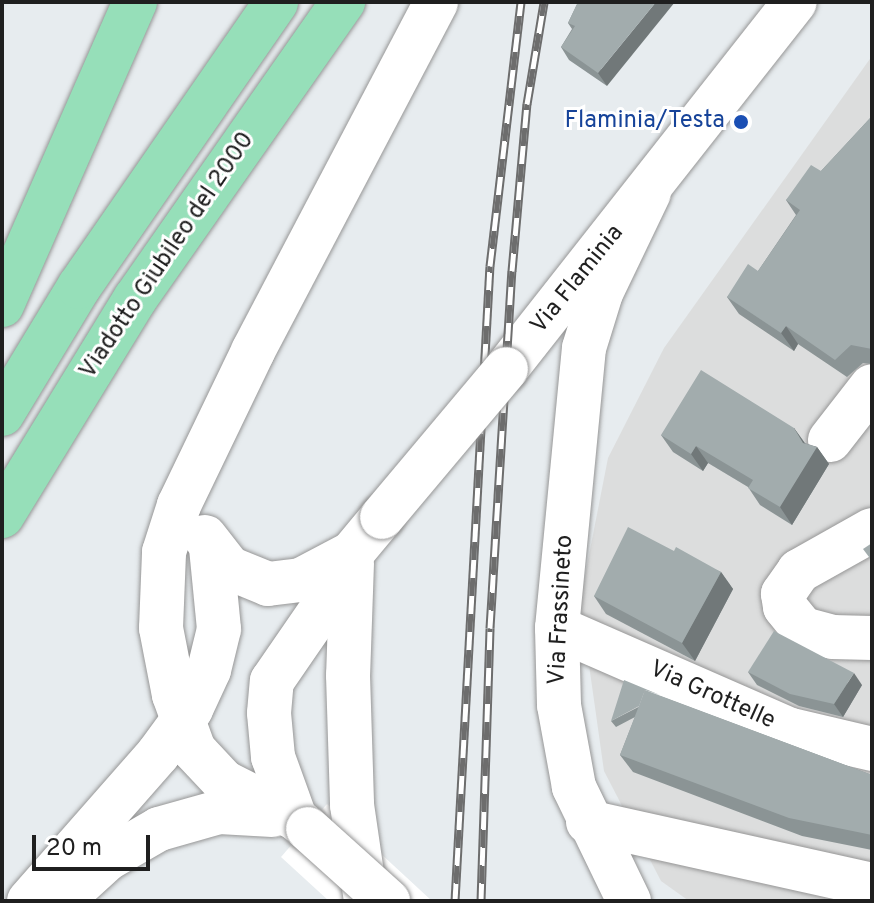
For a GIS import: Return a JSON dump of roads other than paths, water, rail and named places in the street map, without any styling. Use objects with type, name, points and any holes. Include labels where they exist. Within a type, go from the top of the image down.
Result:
[{"type":"highway","points":[[2,305],[135,2]]},
{"type":"highway","points":[[2,414],[96,261],[276,2]]},
{"type":"highway","name":"Viadotto Giubileo del 2000","points":[[2,516],[135,299],[343,2]]},
{"type":"street","points":[[388,901],[302,823],[224,782],[194,750],[182,722],[161,628],[163,567],[173,519],[253,351],[436,2]]},
{"type":"street","name":"Via Flaminia","points":[[302,823],[273,757],[269,713],[272,681],[336,588],[352,553],[649,193],[795,2]]},
{"type":"street","name":"Via Frassineto","points":[[629,900],[588,822],[562,734],[557,628],[584,348],[601,293],[649,193]]},
{"type":"street","points":[[506,369],[529,361],[554,366],[573,383],[578,402]]},
{"type":"street","points":[[830,440],[872,386]]},
{"type":"street","points":[[29,901],[182,722],[205,679],[219,629],[211,548],[197,499],[206,455]]},
{"type":"street","points":[[872,530],[799,571],[783,594],[785,607],[803,629],[832,637],[872,638]]},
{"type":"street","name":"Via Flaminia","points":[[211,548],[229,568],[268,584],[301,580],[352,553]]},
{"type":"street","points":[[352,553],[351,791],[366,901]]},
{"type":"street","name":"Via Grottelle","points":[[557,628],[791,730],[872,749]]},
{"type":"street","points":[[61,901],[107,859],[179,821],[219,812],[302,823]]},
{"type":"street","points":[[588,822],[872,885]]},
{"type":"railway","points":[[455,901],[490,266],[521,2]]},
{"type":"railway","points":[[481,901],[490,628],[512,271],[527,104],[544,2]]},
{"type":"place","name":"Flaminia/Testa","points":[[741,122]]}]
